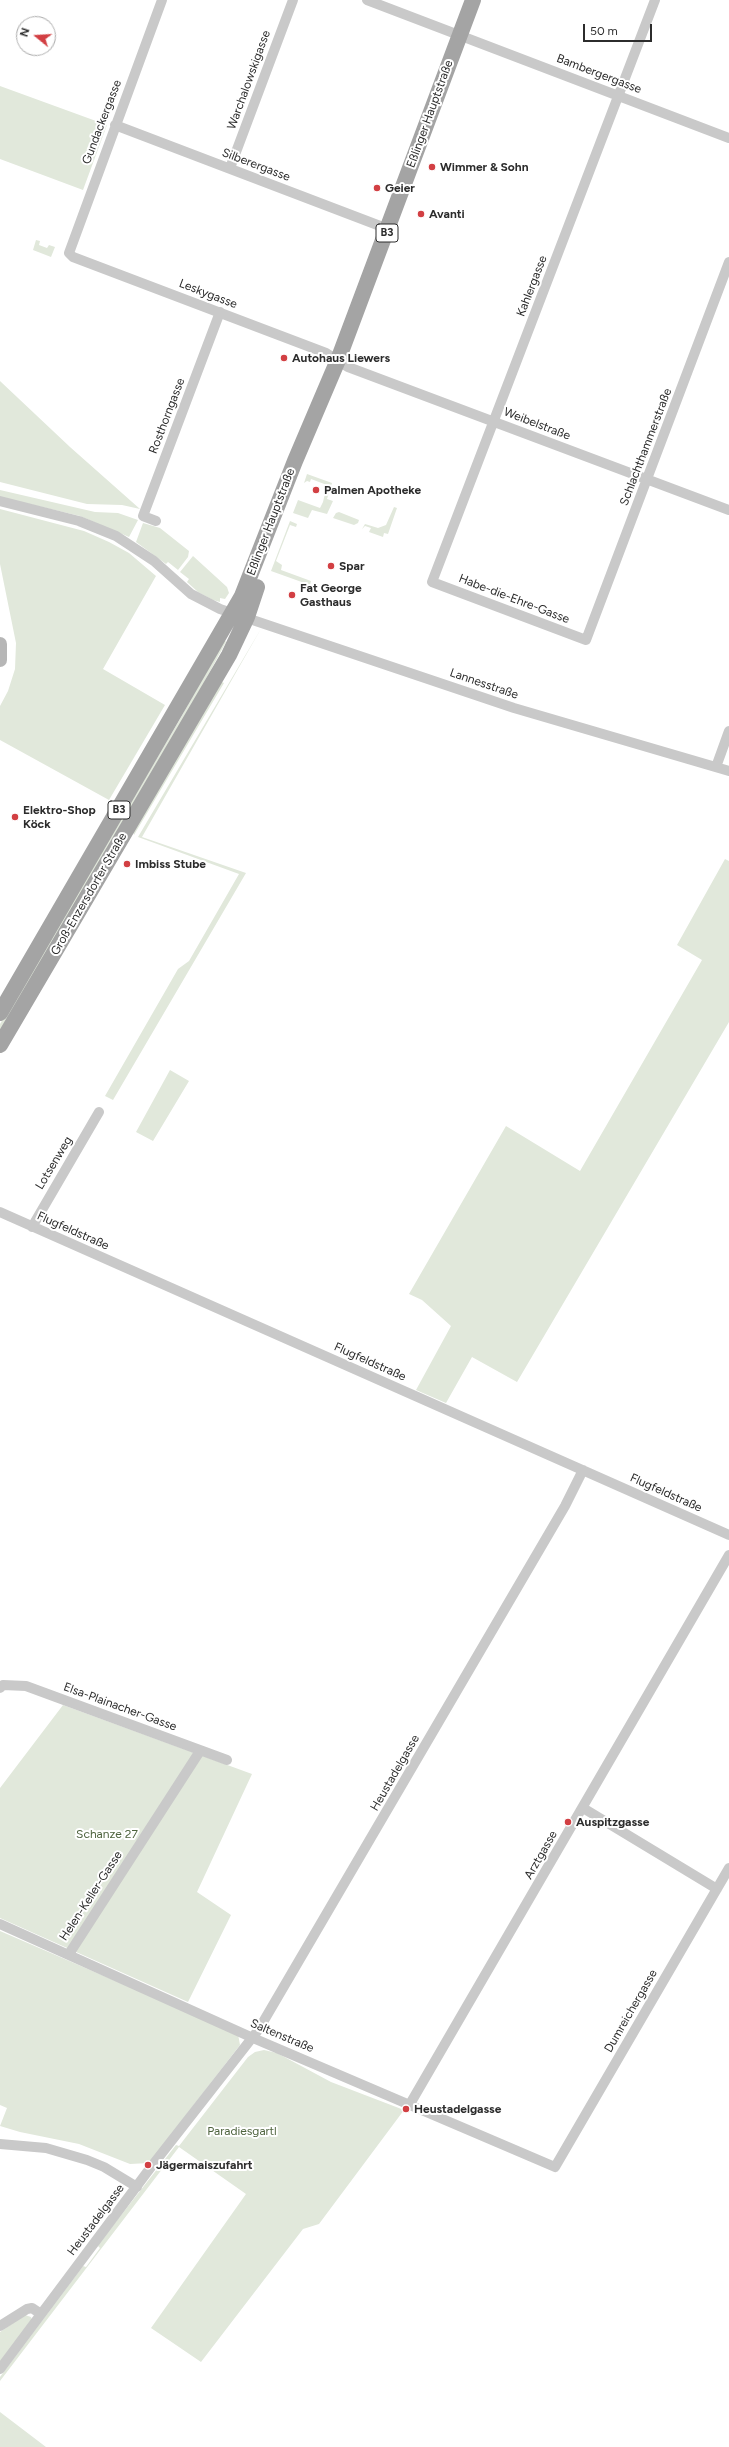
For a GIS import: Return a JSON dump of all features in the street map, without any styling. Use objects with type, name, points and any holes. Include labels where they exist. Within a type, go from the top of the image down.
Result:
[{"type":"main road","name":"Eßlinger Hauptstraße","points":[[240,615],[299,471],[309,430],[338,360],[388,229],[472,0]]},
{"type":"main road","name":"Groß-Enzersdorfer Straße","points":[[1,1010],[240,615]]},
{"type":"main road","name":"Groß-Enzersdorfer Straße","points":[[0,1045],[229,655],[240,615]]},
{"type":"street","name":"Gundackergasse","points":[[68,253],[162,0]]},
{"type":"street","name":"Warchalowskigasse","points":[[230,168],[293,0]]},
{"type":"street","name":"Bambergergasse","points":[[367,0],[729,138]]},
{"type":"street","name":"Kahlergasse","points":[[432,582],[655,0]]},
{"type":"street","name":"Silberergasse","points":[[115,125],[388,229]]},
{"type":"street","name":"Leskygasse","points":[[68,253],[73,257],[220,312],[338,360]]},
{"type":"street","name":"Schlachthammerstraße","points":[[586,640],[729,262]]},
{"type":"street","name":"Rosthorngasse","points":[[156,521],[142,516],[220,312]]},
{"type":"street","name":"Weibelstraße","points":[[338,360],[348,367],[729,510]]},
{"type":"street","name":"Lannesstraße","points":[[0,501],[78,521],[116,536],[154,561],[191,594],[213,606],[514,708],[729,771]]},
{"type":"street","name":"Habe-die-Ehre-Gasse","points":[[432,582],[586,640]]},
{"type":"street","points":[[0,644],[0,660]]},
{"type":"street","points":[[716,768],[729,731]]},
{"type":"street","name":"Lotsenweg","points":[[32,1227],[99,1112]]},
{"type":"street","name":"Flugfeldstraße","points":[[0,1212],[729,1535]]},
{"type":"street","name":"Heustadelgasse","points":[[0,2369],[137,2187],[253,2038],[549,1534],[583,1470]]},
{"type":"street","name":"Arztgasse","points":[[410,2104],[729,1555]]},
{"type":"street","name":"Elsa-Plainacher-Gasse","points":[[2,1686],[26,1686],[228,1760]]},
{"type":"street","name":"Helen-Keller-Gasse","points":[[69,1954],[200,1751]]},
{"type":"street","points":[[583,1808],[717,1889]]},
{"type":"street","name":"Dumreichergasse","points":[[555,2167],[729,1868]]},
{"type":"street","name":"Saltenstraße","points":[[0,1924],[253,2038],[555,2167]]},
{"type":"street","points":[[0,2144],[46,2148],[87,2160],[104,2167],[137,2187]]},
{"type":"street","points":[[1,2324],[30,2309],[41,2314]]},
{"type":"green space","points":[[0,86],[107,125],[83,190],[0,159]]},
{"type":"green space","points":[[36,240],[40,241],[39,245],[47,248],[49,245],[55,247],[51,257],[33,250]]},
{"type":"green space","points":[[0,381],[70,447],[140,509],[122,505],[87,504],[0,482]]},
{"type":"green space","points":[[307,474],[332,483],[327,499],[333,501],[327,514],[312,510],[308,518],[293,513],[298,500],[320,508],[323,502],[327,485],[311,479],[310,482],[307,481],[304,483]]},
{"type":"green space","points":[[0,490],[95,512],[118,513],[138,520],[129,537],[80,516],[0,497]]},
{"type":"green space","points":[[394,507],[397,508],[388,534],[384,533],[383,537],[369,532],[371,528],[365,526],[362,529],[365,524],[378,528],[386,525]]},
{"type":"green space","points":[[0,509],[84,531],[129,553],[156,576],[103,669],[165,705],[109,800],[0,740],[0,706],[8,691],[15,669],[16,643],[0,564]]},
{"type":"green space","points":[[339,512],[359,520],[358,523],[354,525],[333,518],[336,513]]},
{"type":"green space","points":[[290,521],[297,524],[296,527],[290,525],[276,561],[282,565],[281,570],[311,581],[310,585],[271,571]]},
{"type":"green space","points":[[143,523],[160,528],[189,551],[188,557],[178,570],[168,562],[166,564],[136,542]]},
{"type":"green space","points":[[193,556],[227,587],[229,593],[225,599],[220,598],[220,602],[213,600],[198,592],[187,582],[189,579],[180,572]]},
{"type":"green space","points":[[262,627],[142,837],[246,873],[113,1100],[105,1096],[178,969],[189,961],[239,874],[138,837]]},
{"type":"green space","points":[[224,639],[226,642],[201,688],[0,1037],[0,1024],[180,719]]},
{"type":"green space","points":[[220,681],[224,683],[134,835],[133,832]]},
{"type":"green space","points":[[725,859],[729,861],[729,1022],[517,1382],[472,1357],[446,1403],[416,1390],[451,1326],[422,1300],[409,1294],[506,1126],[580,1171],[702,960],[677,945]]},
{"type":"green space","points":[[170,1070],[189,1081],[153,1141],[136,1132]]},
{"type":"green space","name":"Schanze 27","points":[[63,1705],[252,1774],[197,1892],[231,1915],[188,2002],[0,1918],[0,1788]]},
{"type":"green space","points":[[0,1931],[238,2034],[240,2045],[149,2163],[130,2164],[79,2144],[20,2132],[0,2126],[7,2108],[0,2105]]},
{"type":"green space","name":"Paradiesgartl","points":[[264,2050],[277,2053],[331,2082],[404,2110],[319,2224],[303,2229],[201,2362],[151,2328],[246,2194],[179,2147],[0,2381],[0,2377],[83,2266],[86,2267],[100,2248],[98,2246],[100,2242],[176,2145],[179,2146],[248,2057],[255,2052]]},
{"type":"green space","points":[[25,2315],[31,2317],[32,2320],[0,2364],[0,2332]]},
{"type":"green space","points":[[0,2412],[46,2447],[0,2447]]},
{"type":"place","name":"Wimmer & Sohn","points":[[432,167]]},
{"type":"place","name":"Geier","points":[[377,188]]},
{"type":"place","name":"Avanti","points":[[421,214]]},
{"type":"place","name":"Autohaus Liewers","points":[[284,358]]},
{"type":"place","name":"Palmen Apotheke","points":[[316,490]]},
{"type":"place","name":"Spar","points":[[331,566]]},
{"type":"place","name":"Fat George Gasthaus","points":[[292,595]]},
{"type":"place","name":"Elektro-Shop Köck","points":[[15,817]]},
{"type":"place","name":"Imbiss Stube","points":[[127,864]]},
{"type":"place","name":"Auspitzgasse","points":[[568,1822]]},
{"type":"place","name":"Heustadelgasse","points":[[406,2109]]},
{"type":"place","name":"Jägermaiszufahrt","points":[[148,2165]]}]
